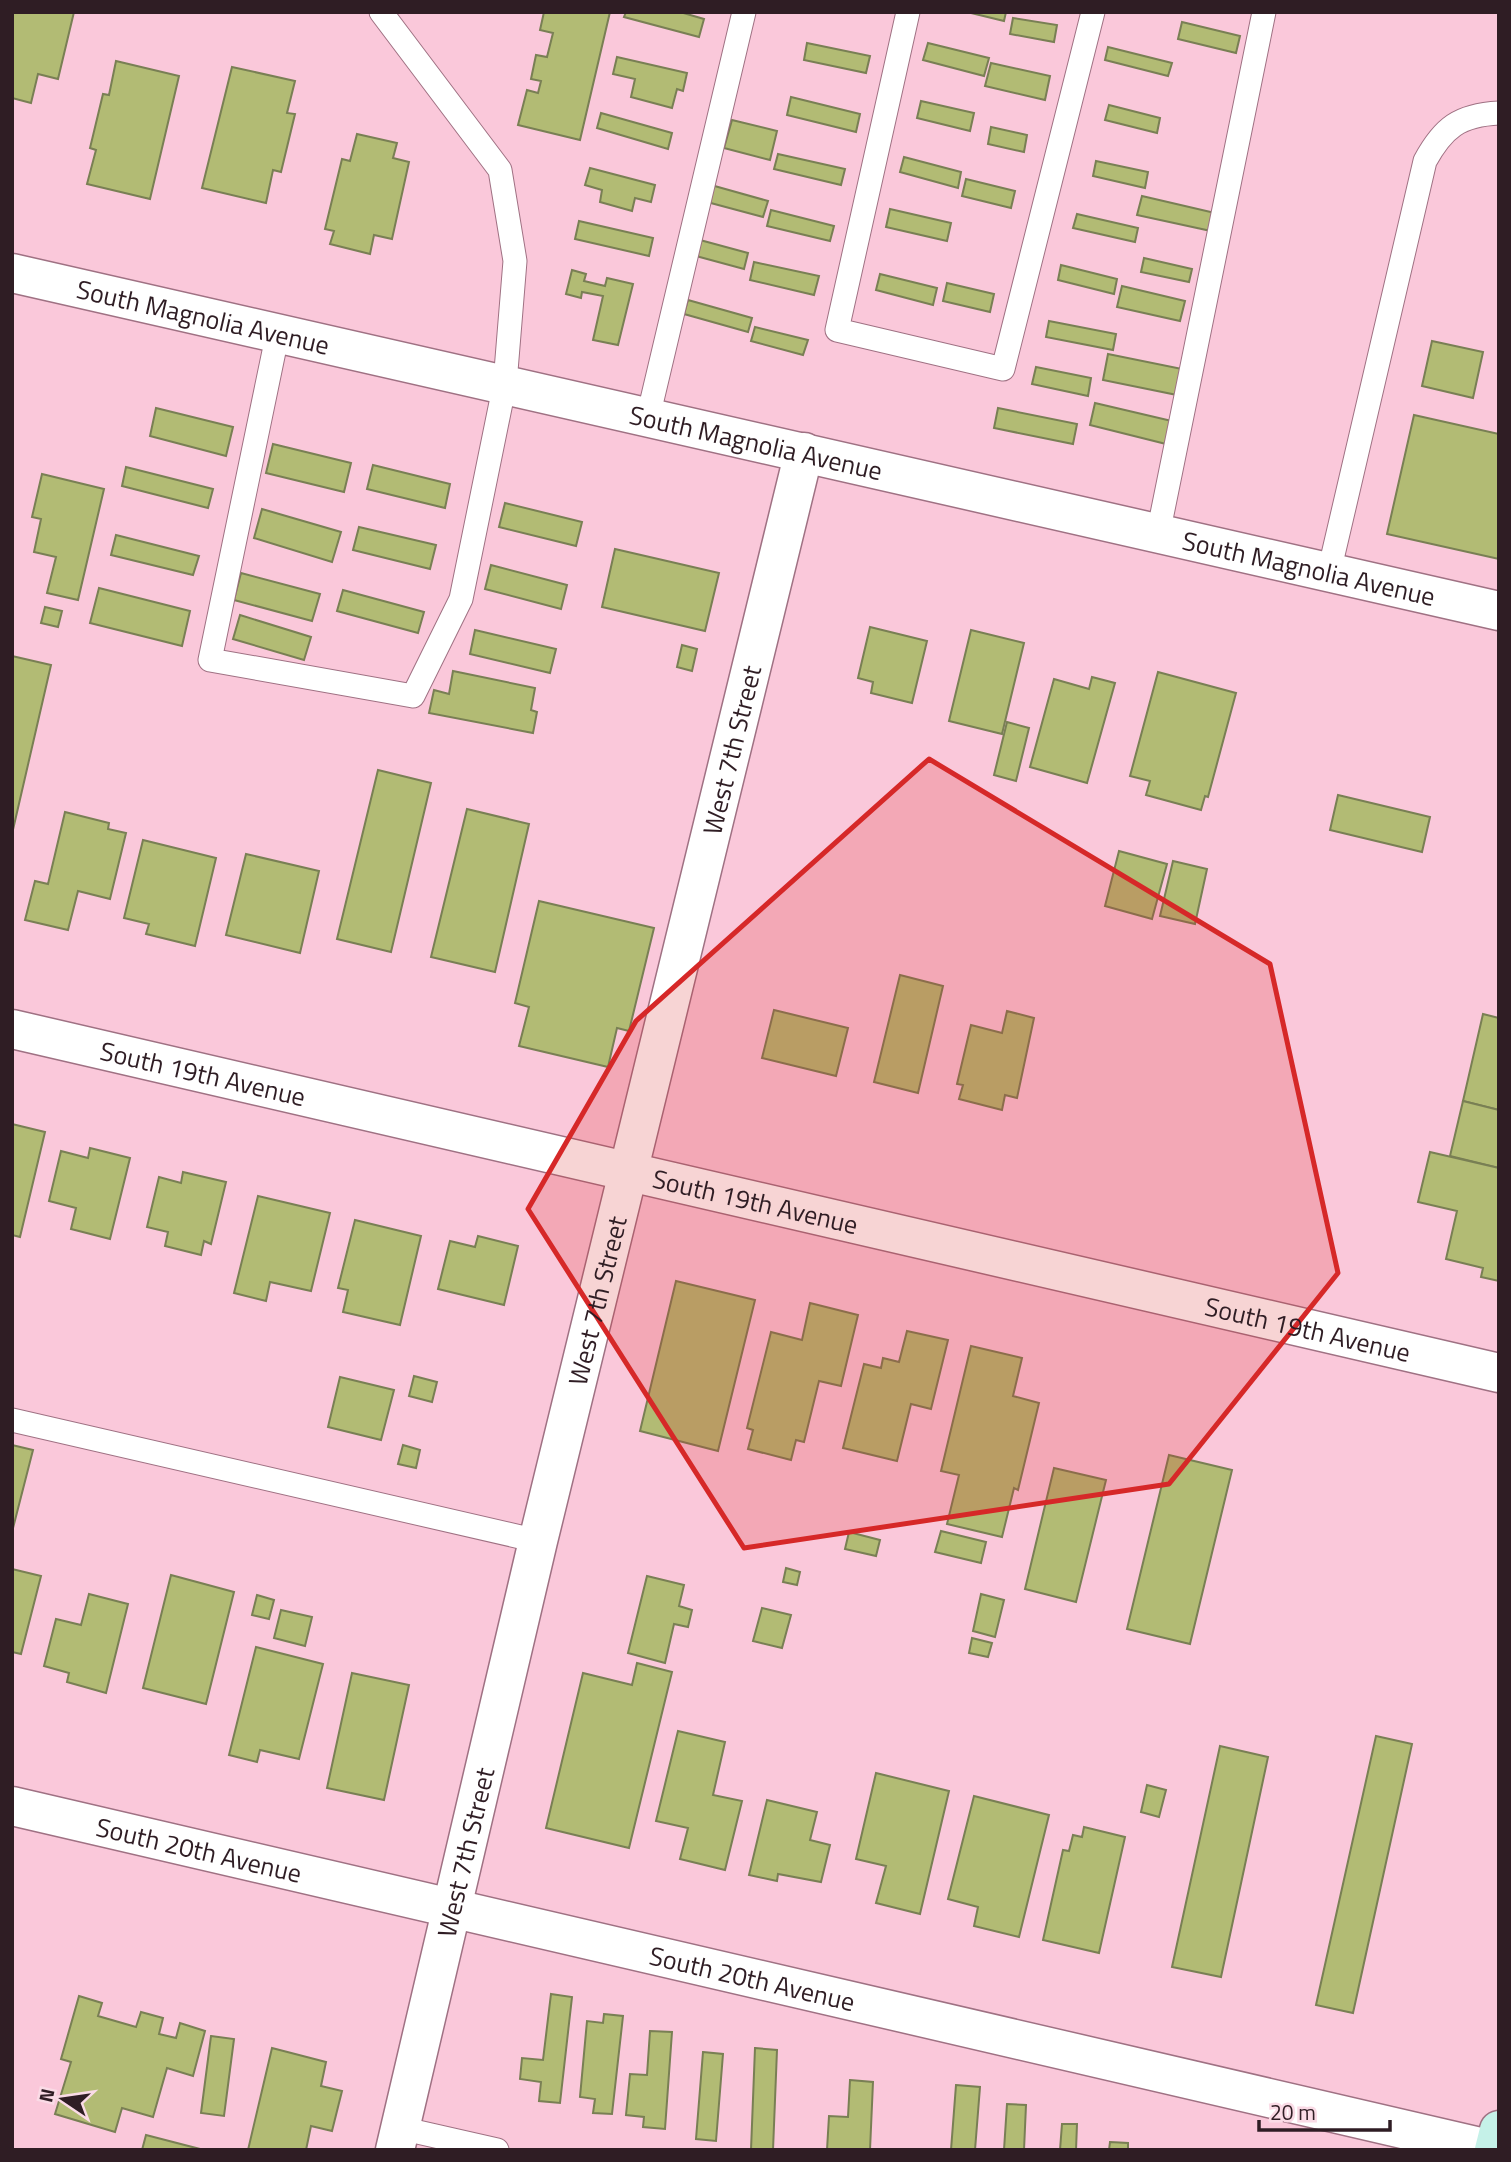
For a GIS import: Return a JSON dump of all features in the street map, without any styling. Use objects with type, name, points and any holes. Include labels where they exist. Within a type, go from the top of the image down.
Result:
[{"type":"main road","points":[[1494,2150],[1499,2130]]},
{"type":"street","name":"South Magnolia Avenue","points":[[12,273],[1499,611]]},
{"type":"street","name":"West 7th Street","points":[[398,2139],[538,1541],[804,452]]},
{"type":"street","name":"South 19th Avenue","points":[[12,1029],[1499,1373]]},
{"type":"street","name":"South 20th Avenue","points":[[12,1806],[1494,2150]]},
{"type":"lane","points":[[278,332],[210,660],[413,696],[461,599],[505,383],[515,261],[500,170],[381,12]]},
{"type":"lane","points":[[648,416],[744,12]]},
{"type":"lane","points":[[908,12],[837,330],[1003,369],[1093,12]]},
{"type":"lane","points":[[1158,534],[1265,12]]},
{"type":"lane","points":[[1329,572],[1425,161],[1440,134],[1468,117],[1499,113]]},
{"type":"lane","points":[[12,1420],[538,1541]]},
{"type":"lane","points":[[398,2139],[497,2150]]},
{"type":"highlighted area","points":[[929,759],[1270,964],[1338,1273],[1169,1484],[744,1548],[528,1209],[636,1021]]},
{"type":"building","points":[[12,12],[74,12],[58,79],[38,74],[31,103],[12,98]]},
{"type":"building","points":[[544,12],[610,12],[580,140],[518,125],[527,90],[538,93],[541,81],[531,79],[536,55],[547,57],[553,33],[540,30]]},
{"type":"building","points":[[626,12],[680,12],[704,19],[699,37],[624,17]]},
{"type":"building","points":[[967,12],[1006,12],[1004,21]]},
{"type":"building","points":[[1013,18],[1057,25],[1054,42],[1010,34]]},
{"type":"building","points":[[1182,22],[1240,36],[1236,53],[1178,39]]},
{"type":"building","points":[[807,43],[870,56],[866,73],[804,60]]},
{"type":"building","points":[[928,43],[989,58],[984,76],[923,60]]},
{"type":"building","points":[[1108,47],[1172,63],[1168,76],[1105,60]]},
{"type":"building","points":[[617,57],[687,73],[683,91],[677,89],[672,108],[631,97],[635,79],[613,74]]},
{"type":"building","points":[[116,61],[179,76],[150,199],[87,184],[96,150],[90,148],[103,94],[109,95]]},
{"type":"building","points":[[991,63],[1050,76],[1045,100],[985,86]]},
{"type":"building","points":[[232,67],[295,81],[287,113],[295,114],[281,172],[273,170],[266,203],[202,188]]},
{"type":"building","points":[[791,97],[860,114],[856,132],[787,115]]},
{"type":"building","points":[[921,101],[974,113],[970,131],[917,118]]},
{"type":"building","points":[[1109,105],[1160,118],[1157,133],[1105,120]]},
{"type":"building","points":[[601,113],[672,133],[668,149],[597,128]]},
{"type":"building","points":[[732,120],[777,131],[770,160],[724,148]]},
{"type":"building","points":[[991,127],[1027,135],[1024,152],[988,144]]},
{"type":"building","points":[[357,134],[397,143],[393,158],[409,162],[392,239],[374,235],[370,254],[330,244],[334,231],[325,229],[342,159],[350,161]]},
{"type":"building","points":[[778,154],[845,169],[841,185],[774,169]]},
{"type":"building","points":[[904,157],[961,172],[958,188],[900,172]]},
{"type":"building","points":[[1096,161],[1148,172],[1145,188],[1093,176]]},
{"type":"building","points":[[590,168],[655,185],[651,202],[635,198],[632,211],[600,202],[602,190],[585,185]]},
{"type":"building","points":[[966,179],[1015,191],[1011,208],[962,196]]},
{"type":"building","points":[[711,185],[768,201],[763,217],[707,202]]},
{"type":"building","points":[[1142,196],[1215,213],[1211,231],[1137,215]]},
{"type":"building","points":[[890,209],[951,223],[947,241],[886,227]]},
{"type":"building","points":[[771,210],[834,226],[830,241],[767,226]]},
{"type":"building","points":[[1077,214],[1138,228],[1135,242],[1073,228]]},
{"type":"building","points":[[579,221],[653,238],[649,256],[575,239]]},
{"type":"building","points":[[700,240],[748,253],[744,269],[696,256]]},
{"type":"building","points":[[1144,258],[1192,269],[1189,282],[1141,272]]},
{"type":"building","points":[[754,262],[819,276],[814,295],[750,280]]},
{"type":"building","points":[[1061,265],[1117,279],[1114,294],[1058,280]]},
{"type":"building","points":[[572,270],[586,274],[584,281],[605,286],[607,278],[633,284],[618,345],[593,340],[603,296],[582,292],[581,298],[566,294]]},
{"type":"building","points":[[880,274],[937,288],[933,305],[876,290]]},
{"type":"building","points":[[947,283],[994,294],[990,312],[943,301]]},
{"type":"building","points":[[1122,286],[1185,301],[1180,321],[1117,307]]},
{"type":"building","points":[[688,300],[752,318],[748,332],[684,314]]},
{"type":"building","points":[[1049,321],[1116,334],[1113,350],[1046,337]]},
{"type":"building","points":[[755,327],[808,340],[803,355],[751,341]]},
{"type":"building","points":[[1432,341],[1483,352],[1473,398],[1422,386]]},
{"type":"building","points":[[1108,354],[1182,369],[1177,395],[1103,380]]},
{"type":"building","points":[[1036,367],[1091,378],[1088,396],[1032,384]]},
{"type":"building","points":[[1095,403],[1176,422],[1170,445],[1090,425]]},
{"type":"building","points":[[156,408],[233,427],[226,456],[150,436]]},
{"type":"building","points":[[998,408],[1077,424],[1073,444],[994,428]]},
{"type":"building","points":[[1414,415],[1499,434],[1499,559],[1387,534]]},
{"type":"building","points":[[273,444],[351,463],[344,492],[266,473]]},
{"type":"building","points":[[373,465],[450,484],[445,508],[367,489]]},
{"type":"building","points":[[126,467],[213,489],[208,508],[122,486]]},
{"type":"building","points":[[42,474],[104,489],[78,600],[47,593],[56,557],[34,552],[41,519],[32,517]]},
{"type":"building","points":[[505,503],[582,522],[576,546],[499,527]]},
{"type":"building","points":[[262,509],[341,532],[332,562],[254,538]]},
{"type":"building","points":[[359,527],[436,545],[430,569],[353,550]]},
{"type":"building","points":[[116,535],[199,556],[193,575],[111,555]]},
{"type":"building","points":[[615,549],[719,573],[705,631],[602,607]]},
{"type":"building","points":[[491,565],[567,585],[561,609],[485,589]]},
{"type":"building","points":[[241,573],[320,594],[312,621],[234,600]]},
{"type":"building","points":[[99,588],[190,611],[182,646],[90,623]]},
{"type":"building","points":[[343,590],[424,612],[418,633],[337,611]]},
{"type":"building","points":[[45,607],[62,611],[58,627],[41,623]]},
{"type":"building","points":[[240,615],[311,637],[304,660],[233,639]]},
{"type":"building","points":[[870,627],[927,641],[912,703],[871,693],[873,682],[858,678]]},
{"type":"building","points":[[475,630],[556,649],[550,673],[470,654]]},
{"type":"building","points":[[971,630],[1024,643],[1002,734],[949,721]]},
{"type":"building","points":[[682,645],[697,649],[692,671],[677,667]]},
{"type":"building","points":[[12,656],[51,665],[12,834]]},
{"type":"building","points":[[453,671],[535,688],[531,710],[537,712],[533,733],[429,713],[434,690],[449,694]]},
{"type":"building","points":[[1158,672],[1236,693],[1208,797],[1205,796],[1201,810],[1146,795],[1150,781],[1130,776]]},
{"type":"building","points":[[1092,677],[1115,683],[1087,783],[1030,767],[1054,679],[1089,689]]},
{"type":"building","points":[[1007,722],[1029,728],[1016,781],[994,775]]},
{"type":"building","points":[[378,770],[431,783],[391,952],[337,939]]},
{"type":"building","points":[[1338,795],[1430,817],[1422,852],[1330,830]]},
{"type":"building","points":[[467,809],[529,824],[495,972],[431,957]]},
{"type":"building","points":[[65,812],[109,823],[108,829],[126,833],[110,899],[78,891],[68,930],[25,920],[35,881],[48,884]]},
{"type":"building","points":[[143,840],[216,858],[195,946],[146,934],[149,924],[124,918]]},
{"type":"building","points":[[1119,851],[1167,864],[1152,919],[1105,906]]},
{"type":"building","points":[[246,854],[319,871],[300,953],[226,935]]},
{"type":"building","points":[[1173,861],[1207,869],[1195,924],[1160,916]]},
{"type":"building","points":[[539,901],[654,928],[629,1031],[617,1028],[608,1067],[519,1046],[529,1007],[515,1003]]},
{"type":"building","points":[[900,975],[943,986],[918,1093],[874,1082]]},
{"type":"building","points":[[774,1010],[848,1028],[836,1076],[762,1058]]},
{"type":"building","points":[[1007,1011],[1034,1018],[1017,1098],[1005,1095],[1002,1110],[959,1099],[963,1085],[957,1084],[971,1025],[1002,1033]]},
{"type":"building","points":[[1483,1014],[1499,1018],[1499,1110],[1463,1101]]},
{"type":"building","points":[[1463,1101],[1499,1110],[1499,1168],[1450,1156]]},
{"type":"building","points":[[12,1124],[45,1132],[20,1237],[12,1235]]},
{"type":"building","points":[[90,1148],[130,1158],[110,1239],[71,1229],[76,1208],[49,1201],[61,1151],[88,1158]]},
{"type":"building","points":[[1430,1152],[1499,1168],[1499,1281],[1481,1277],[1483,1268],[1446,1259],[1457,1211],[1418,1202]]},
{"type":"building","points":[[183,1172],[226,1182],[211,1244],[204,1241],[201,1255],[165,1246],[168,1232],[147,1227],[159,1177],[181,1183]]},
{"type":"building","points":[[258,1196],[330,1213],[311,1291],[270,1282],[266,1301],[234,1293]]},
{"type":"building","points":[[355,1220],[421,1236],[400,1325],[343,1312],[348,1290],[338,1288]]},
{"type":"building","points":[[478,1236],[518,1246],[504,1305],[438,1289],[450,1241],[475,1247]]},
{"type":"building","points":[[676,1281],[755,1300],[718,1451],[640,1431]]},
{"type":"building","points":[[810,1303],[858,1315],[841,1386],[819,1381],[804,1442],[796,1440],[791,1460],[748,1449],[753,1430],[747,1428],[771,1332],[802,1340]]},
{"type":"building","points":[[907,1331],[948,1340],[931,1409],[911,1404],[897,1461],[843,1448],[864,1364],[881,1368],[883,1358],[899,1362]]},
{"type":"building","points":[[971,1346],[1022,1358],[1013,1396],[1039,1403],[1018,1490],[1014,1488],[1002,1537],[947,1524],[959,1475],[941,1471]]},
{"type":"building","points":[[414,1376],[437,1382],[432,1402],[409,1396]]},
{"type":"building","points":[[340,1377],[394,1390],[381,1440],[328,1427]]},
{"type":"building","points":[[12,1445],[33,1450],[12,1532]]},
{"type":"building","points":[[403,1445],[420,1450],[416,1468],[398,1464]]},
{"type":"building","points":[[1169,1455],[1232,1470],[1190,1644],[1127,1629]]},
{"type":"building","points":[[1054,1468],[1106,1480],[1076,1602],[1025,1589]]},
{"type":"building","points":[[941,1531],[986,1542],[981,1563],[935,1552]]},
{"type":"building","points":[[849,1532],[880,1540],[876,1556],[845,1549]]},
{"type":"building","points":[[786,1568],[800,1572],[797,1585],[783,1582]]},
{"type":"building","points":[[12,1569],[41,1576],[21,1654],[12,1652]]},
{"type":"building","points":[[171,1575],[234,1592],[206,1704],[143,1688]]},
{"type":"building","points":[[647,1576],[684,1585],[679,1606],[692,1610],[688,1627],[674,1624],[665,1663],[628,1653]]},
{"type":"building","points":[[89,1594],[128,1604],[106,1693],[67,1682],[69,1673],[44,1666],[56,1619],[81,1625]]},
{"type":"building","points":[[981,1594],[1004,1600],[995,1637],[973,1631]]},
{"type":"building","points":[[257,1595],[274,1600],[269,1619],[252,1615]]},
{"type":"building","points":[[762,1608],[791,1615],[782,1648],[753,1641]]},
{"type":"building","points":[[281,1610],[312,1617],[305,1646],[274,1638]]},
{"type":"building","points":[[972,1638],[992,1643],[988,1657],[969,1653]]},
{"type":"building","points":[[256,1647],[323,1664],[299,1759],[260,1750],[257,1762],[229,1755]]},
{"type":"building","points":[[637,1663],[672,1672],[629,1848],[546,1828],[583,1673],[632,1685]]},
{"type":"building","points":[[352,1673],[409,1685],[384,1800],[327,1788]]},
{"type":"building","points":[[678,1731],[725,1742],[713,1795],[742,1801],[725,1870],[680,1859],[688,1828],[656,1821]]},
{"type":"building","points":[[1376,1736],[1412,1744],[1353,2013],[1316,2005]]},
{"type":"building","points":[[1220,1746],[1268,1757],[1221,1977],[1172,1967]]},
{"type":"building","points":[[876,1773],[949,1791],[920,1914],[876,1903],[886,1866],[856,1859]]},
{"type":"building","points":[[1147,1785],[1166,1790],[1159,1817],[1141,1812]]},
{"type":"building","points":[[974,1796],[1049,1815],[1019,1937],[974,1926],[978,1907],[948,1899]]},
{"type":"building","points":[[767,1800],[817,1812],[810,1840],[830,1845],[821,1882],[778,1874],[777,1881],[749,1875]]},
{"type":"building","points":[[1084,1827],[1125,1837],[1099,1953],[1043,1940],[1063,1850],[1069,1851],[1073,1835],[1082,1837]]},
{"type":"building","points":[[551,1994],[572,1997],[560,2103],[539,2101],[541,2082],[520,2079],[522,2058],[543,2060]]},
{"type":"building","points":[[79,1996],[102,2003],[98,2016],[136,2027],[141,2012],[163,2018],[159,2034],[176,2038],[180,2023],[205,2031],[193,2076],[167,2068],[153,2117],[122,2108],[115,2132],[55,2114],[71,2062],[61,2059]]},
{"type":"building","points":[[604,2014],[623,2016],[612,2114],[593,2113],[595,2099],[580,2097],[587,2021],[603,2023]]},
{"type":"building","points":[[650,2031],[672,2032],[665,2129],[643,2127],[644,2117],[626,2115],[630,2074],[647,2075]]},
{"type":"building","points":[[211,2036],[234,2039],[224,2116],[201,2113]]},
{"type":"building","points":[[272,2048],[326,2062],[321,2086],[342,2091],[332,2131],[311,2126],[306,2150],[248,2150]]},
{"type":"building","points":[[755,2048],[777,2050],[773,2150],[751,2150]]},
{"type":"building","points":[[703,2052],[723,2054],[716,2141],[696,2139]]},
{"type":"building","points":[[850,2080],[873,2082],[870,2150],[827,2150],[829,2116],[848,2117]]},
{"type":"building","points":[[956,2085],[980,2087],[975,2150],[951,2150]]},
{"type":"building","points":[[1007,2104],[1026,2105],[1024,2150],[1004,2150]]},
{"type":"building","points":[[1062,2124],[1077,2124],[1076,2150],[1060,2150]]},
{"type":"building","points":[[146,2135],[204,2150],[142,2150]]},
{"type":"building","points":[[1110,2142],[1128,2143],[1128,2150],[1109,2150]]}]
